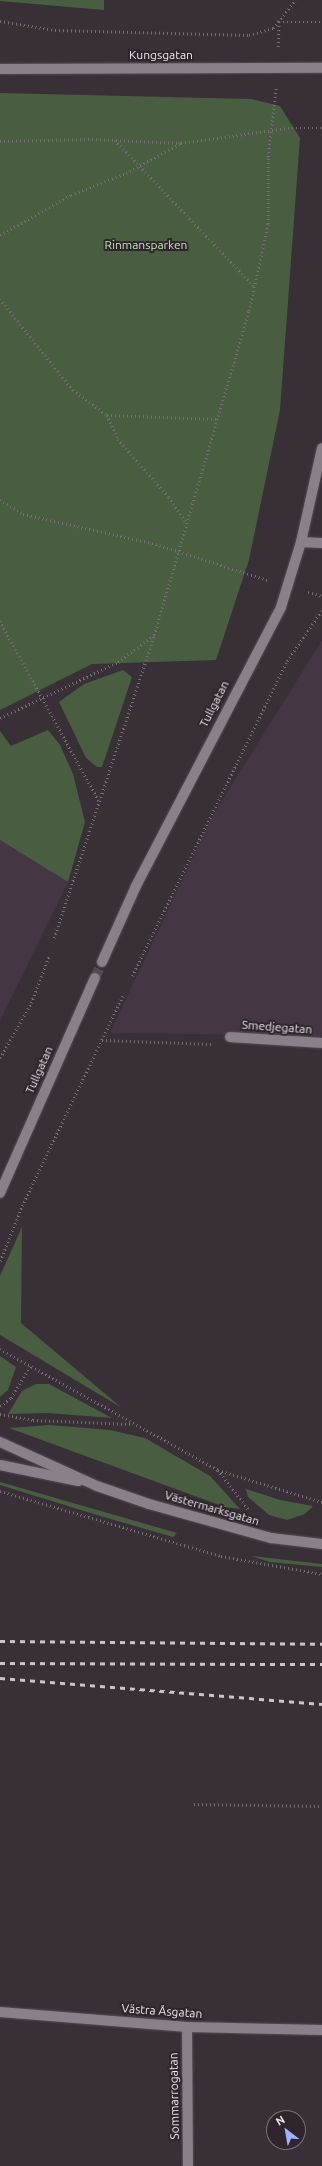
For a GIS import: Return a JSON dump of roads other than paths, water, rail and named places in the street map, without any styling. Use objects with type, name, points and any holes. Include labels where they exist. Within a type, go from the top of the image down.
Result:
[{"type":"street","name":"Kungsgatan","points":[[0,69],[322,68]]},
{"type":"street","name":"Tullgatan","points":[[102,962],[136,886],[280,607],[301,542],[322,448]]},
{"type":"street","points":[[301,542],[322,544]]},
{"type":"street","name":"Tullgatan","points":[[0,1194],[95,978]]},
{"type":"street","name":"Smedjegatan","points":[[230,1036],[322,1043]]},
{"type":"street","name":"Tullgatan","points":[[0,1187],[8,1173]]},
{"type":"street","name":"Västermarksgatan","points":[[0,1442],[97,1486]]},
{"type":"street","name":"Västermarksgatan","points":[[0,1465],[97,1486],[271,1538],[322,1544]]},
{"type":"street","name":"Västra Åsgatan","points":[[0,2012],[187,2027],[322,2030]]},
{"type":"street","name":"Sommarrogatan","points":[[187,2027],[188,2166]]},
{"type":"tunnel","points":[[95,978],[102,962]]},
{"type":"railway","points":[[0,1641],[322,1644]]},
{"type":"railway","points":[[0,1663],[322,1664]]},
{"type":"railway","points":[[0,1678],[322,1704]]},
{"type":"park label","name":"Rinmansparken","points":[[146,245]]}]
